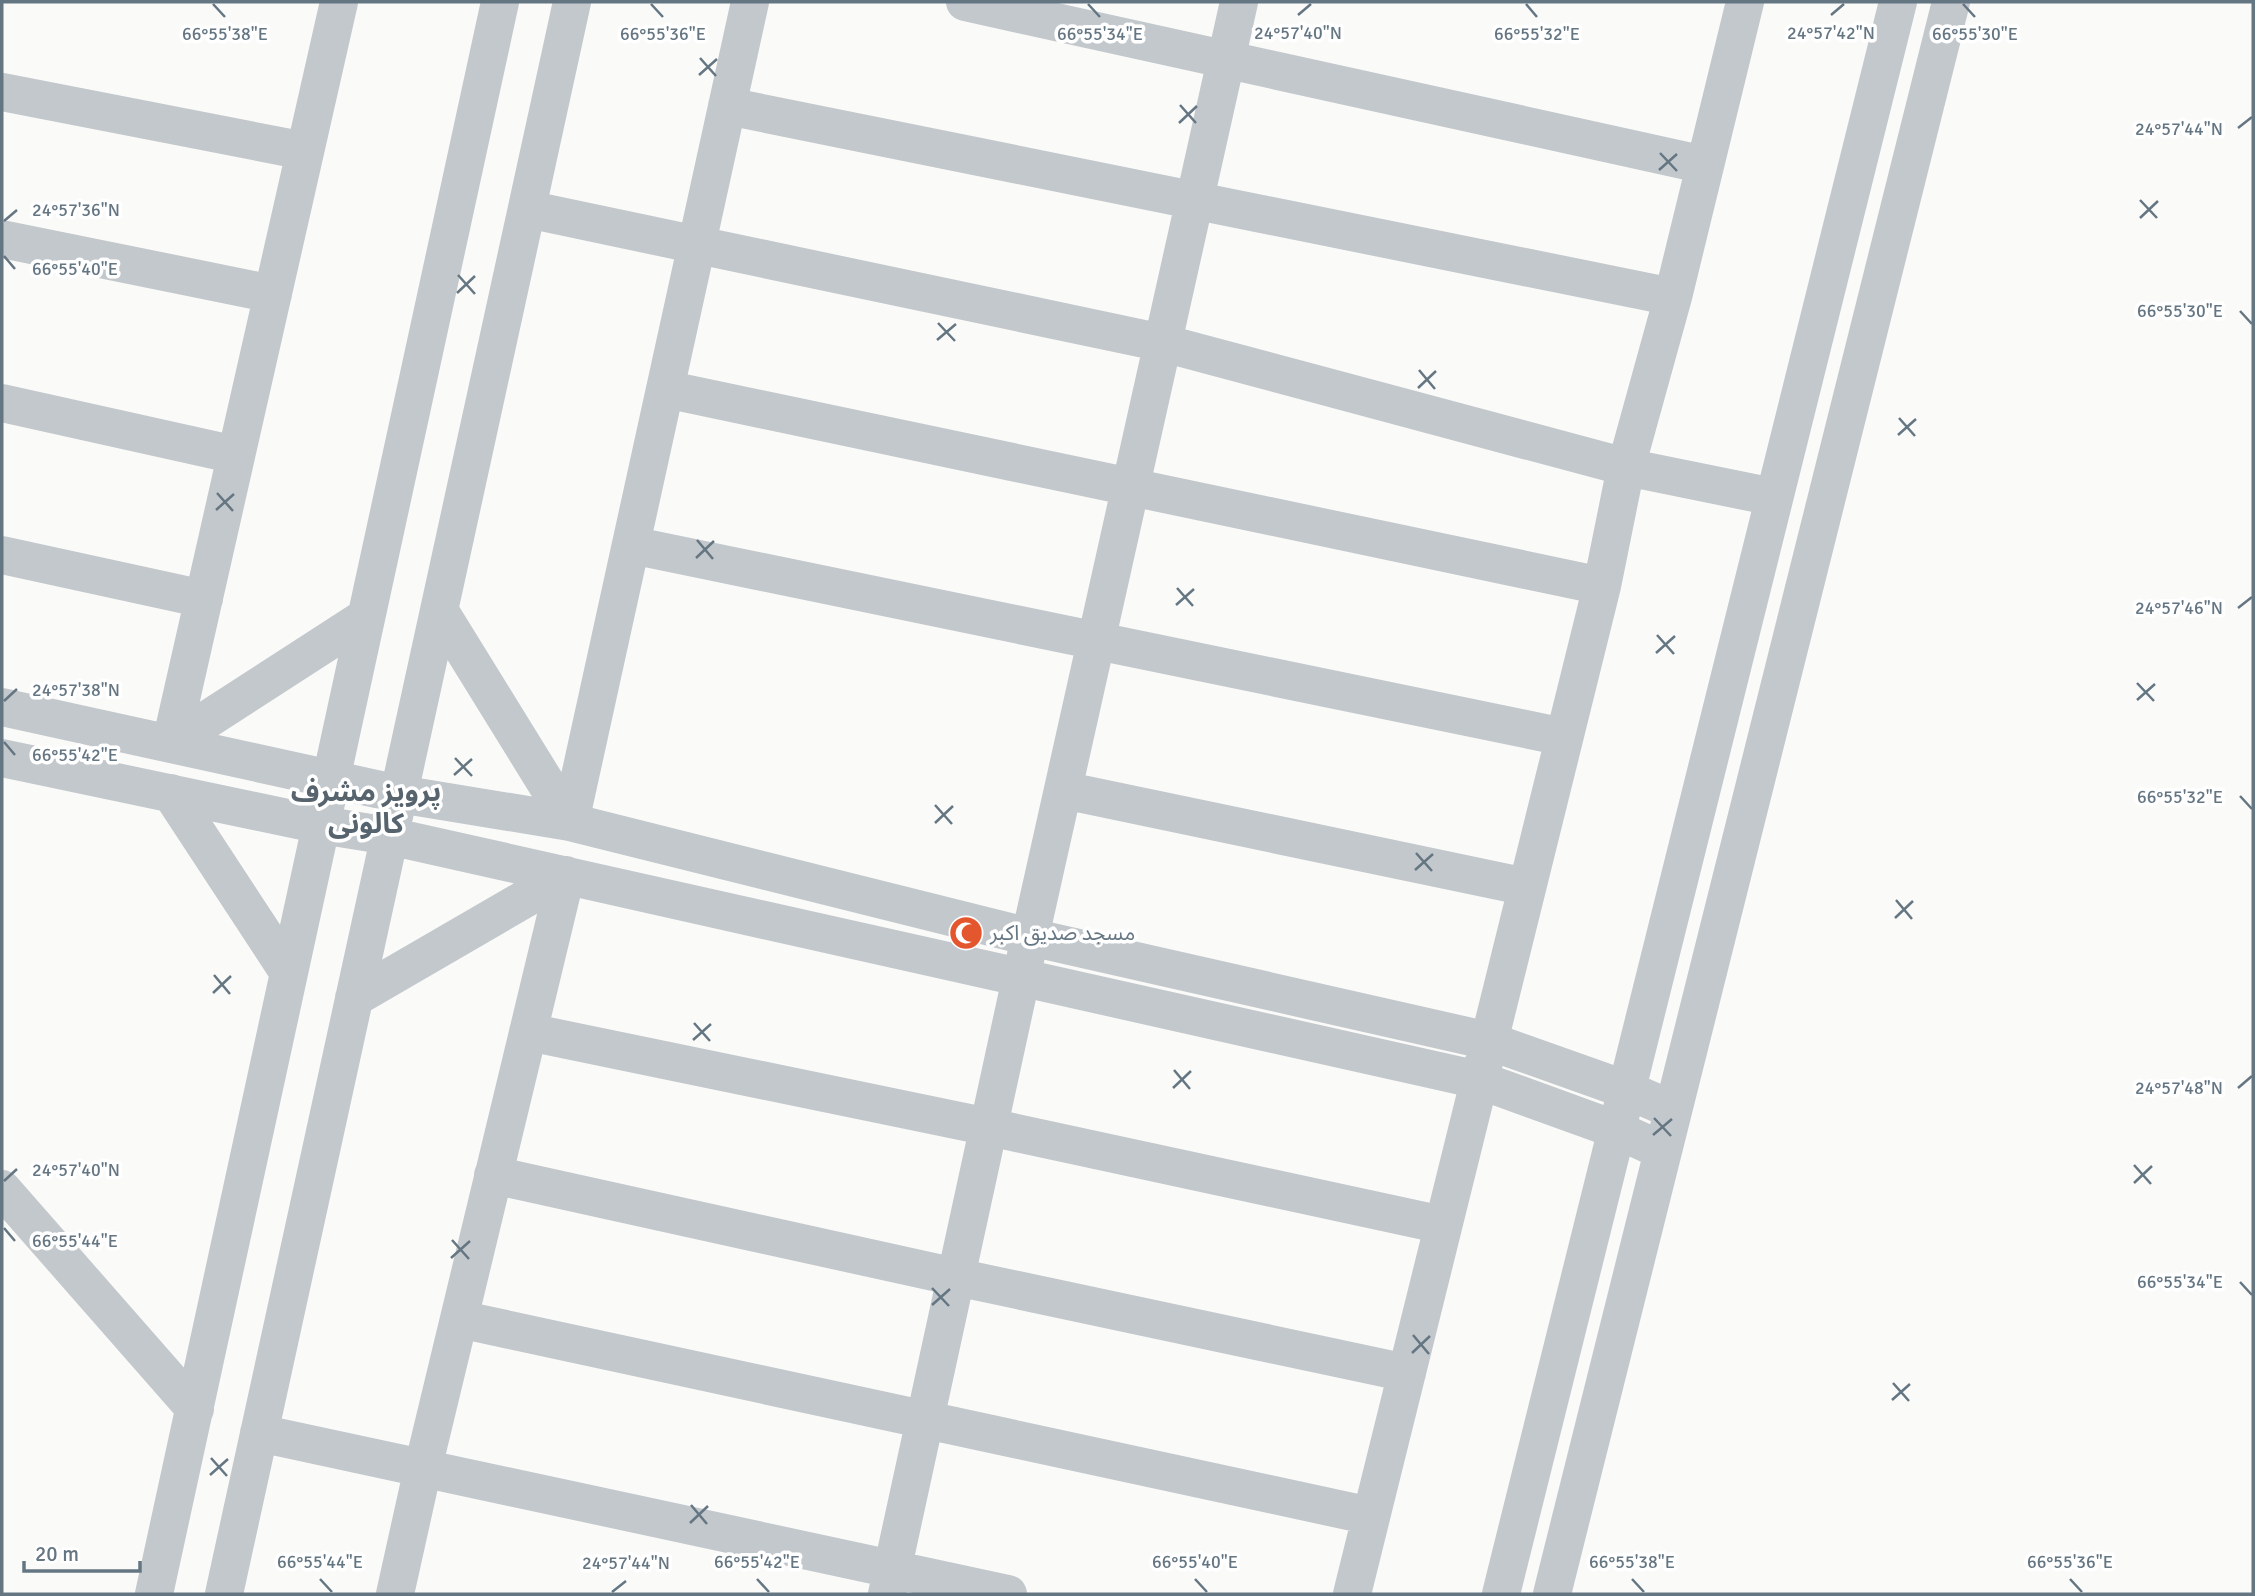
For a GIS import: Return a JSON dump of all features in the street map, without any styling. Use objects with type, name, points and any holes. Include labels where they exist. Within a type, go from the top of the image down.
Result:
[{"type":"street","points":[[155,1594],[500,2]]},
{"type":"street","points":[[224,1594],[572,2]]},
{"type":"street","points":[[570,822],[750,2]]},
{"type":"street","points":[[965,2],[1705,165]]},
{"type":"street","points":[[890,1581],[1030,937],[1239,2]]},
{"type":"street","points":[[1352,1594],[1602,586],[1626,467],[1673,297],[1745,2]]},
{"type":"street","points":[[1501,1594],[1898,2]]},
{"type":"street","points":[[1552,1594],[1951,2]]},
{"type":"street","points":[[171,743],[305,151],[334,3]]},
{"type":"street","points":[[2,92],[305,151]]},
{"type":"street","points":[[727,106],[1673,297]]},
{"type":"street","points":[[527,209],[1163,343],[1626,467],[1774,497]]},
{"type":"street","points":[[2,239],[273,294]]},
{"type":"street","points":[[665,389],[1602,586]]},
{"type":"street","points":[[2,403],[236,455]]},
{"type":"street","points":[[631,545],[1564,737]]},
{"type":"street","points":[[2,555],[204,599]]},
{"type":"street","points":[[439,610],[570,822]]},
{"type":"street","points":[[171,743],[366,617]]},
{"type":"street","points":[[2,708],[399,794],[570,822],[1030,937],[1489,1041],[1627,1090],[1673,1111]]},
{"type":"street","points":[[2,758],[321,825],[389,836],[1479,1080],[1617,1130],[1663,1151]]},
{"type":"street","points":[[1063,790],[1527,887]]},
{"type":"street","points":[[171,793],[289,973]]},
{"type":"street","points":[[354,998],[565,875]]},
{"type":"street","points":[[395,1594],[565,875]]},
{"type":"street","points":[[528,1032],[989,1127],[1443,1225]]},
{"type":"street","points":[[493,1175],[1407,1373]]},
{"type":"street","points":[[2,1189],[195,1409]]},
{"type":"street","points":[[458,1319],[1371,1516]]},
{"type":"street","points":[[259,1433],[423,1468],[890,1581],[1008,1594]]},
{"type":"place","name":"مسجد صدیق اکبر","points":[[966,933]]},
{"type":"district","name":"پرویز مشرف کالونی","points":[[366,808]]}]
